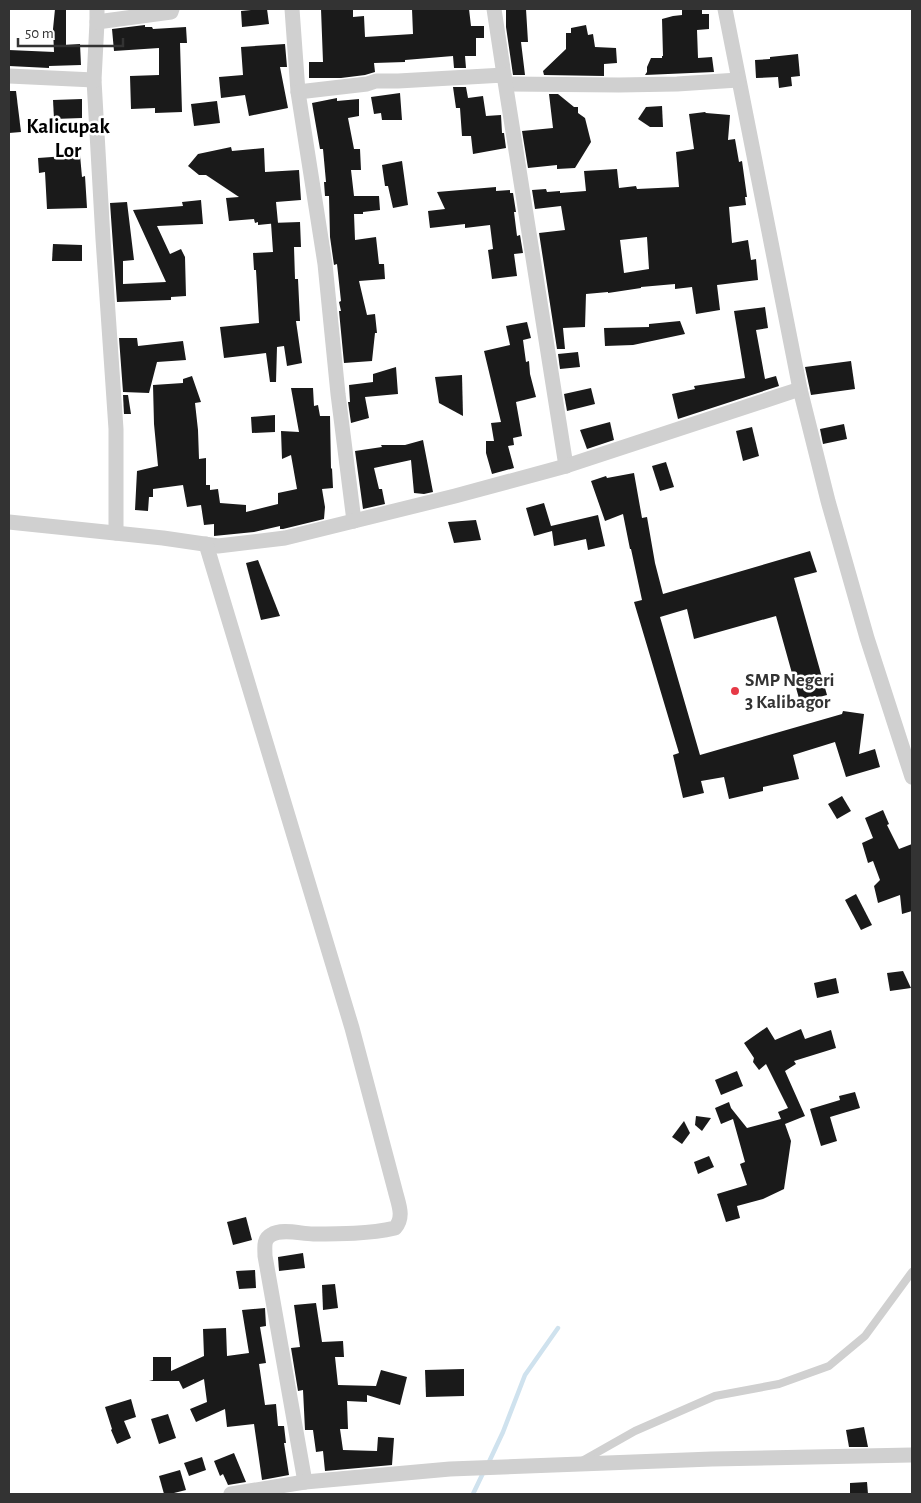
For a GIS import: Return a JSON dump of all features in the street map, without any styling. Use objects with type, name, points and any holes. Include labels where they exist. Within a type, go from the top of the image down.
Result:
[{"type":"street","points":[[116,533],[116,429],[94,80],[97,15],[171,12],[172,9]]},
{"type":"street","points":[[292,9],[298,92],[325,264],[338,394],[354,521]]},
{"type":"street","points":[[494,9],[566,466]]},
{"type":"street","points":[[725,9],[800,389],[828,502],[867,638],[912,777]]},
{"type":"street","points":[[9,76],[94,80]]},
{"type":"street","points":[[298,92],[367,84],[376,81],[505,79],[619,85],[738,80]]},
{"type":"street","points":[[9,522],[218,546],[285,538],[566,466],[800,389]]},
{"type":"street","points":[[206,544],[352,1028],[401,1216],[400,1222],[395,1228],[380,1232],[312,1234],[281,1232],[270,1235],[266,1239],[265,1256],[305,1482]]},
{"type":"street","points":[[231,1494],[305,1482],[450,1469],[712,1459],[912,1455]]},
{"type":"lane","points":[[576,1464],[635,1431],[706,1399],[779,1384],[829,1366],[866,1336],[912,1272]]},
{"type":"building","points":[[55,9],[66,9],[66,45],[80,44],[81,65],[49,66],[49,68],[9,66],[9,50],[54,52],[53,29]]},
{"type":"building","points":[[267,9],[269,24],[242,27],[241,11]]},
{"type":"building","points":[[321,9],[353,9],[353,17],[364,16],[365,37],[413,34],[412,9],[469,9],[471,26],[484,26],[484,38],[476,38],[476,56],[465,56],[466,68],[454,68],[453,56],[405,60],[405,62],[374,63],[375,72],[365,75],[341,78],[309,78],[309,62],[323,62]]},
{"type":"building","points":[[506,9],[526,9],[528,42],[521,42],[525,75],[513,75],[506,27]]},
{"type":"building","points":[[682,9],[702,9],[702,14],[709,14],[709,29],[697,30],[698,58],[712,57],[714,72],[645,75],[651,58],[662,58],[663,56],[662,19],[682,15]]},
{"type":"building","points":[[145,25],[145,27],[152,27],[153,29],[186,27],[187,43],[180,43],[182,112],[155,113],[155,108],[131,109],[130,76],[159,75],[159,48],[114,51],[112,29]]},
{"type":"building","points":[[586,25],[588,35],[593,34],[595,47],[616,48],[617,63],[604,64],[604,76],[544,75],[543,71],[566,49],[566,33],[571,33],[571,28]]},
{"type":"building","points":[[285,44],[287,67],[280,67],[288,108],[249,116],[245,95],[221,98],[219,77],[243,75],[241,47]]},
{"type":"building","points":[[798,54],[800,76],[791,77],[792,86],[779,88],[778,77],[756,78],[755,60]]},
{"type":"building","points":[[453,87],[466,87],[468,98],[483,96],[486,116],[501,115],[502,133],[504,133],[506,148],[473,154],[471,136],[462,136],[460,108],[456,108]]},
{"type":"building","points":[[9,91],[16,91],[21,132],[9,133]]},
{"type":"building","points":[[400,93],[402,120],[382,120],[381,113],[374,114],[371,97]]},
{"type":"building","points":[[549,94],[558,94],[574,107],[578,107],[578,113],[585,118],[591,142],[575,168],[557,169],[557,165],[528,168],[522,131],[553,128]]},
{"type":"building","points":[[337,98],[337,101],[359,99],[359,116],[348,118],[354,149],[360,149],[361,170],[351,170],[354,196],[379,196],[380,210],[354,214],[355,240],[376,237],[379,264],[384,264],[385,279],[359,281],[367,315],[375,314],[377,333],[375,333],[372,361],[344,363],[337,264],[334,265],[330,237],[329,196],[325,196],[324,182],[326,182],[323,149],[320,149],[312,103]]},
{"type":"building","points":[[82,99],[82,118],[54,119],[53,100]]},
{"type":"building","points":[[217,101],[220,123],[194,126],[191,104]]},
{"type":"building","points":[[662,106],[663,127],[650,127],[638,119],[646,107]]},
{"type":"building","points":[[705,112],[730,115],[728,140],[735,139],[739,162],[742,161],[747,197],[745,197],[746,205],[729,207],[732,243],[748,240],[751,260],[756,259],[758,280],[717,285],[720,310],[696,314],[692,287],[675,289],[675,284],[586,294],[585,327],[563,328],[565,349],[557,349],[539,233],[565,230],[561,206],[535,209],[532,190],[546,189],[547,192],[560,191],[560,193],[586,191],[584,171],[617,169],[619,188],[636,186],[637,189],[679,187],[676,152],[694,149],[689,114]],"holes":[[[647,237],[649,269],[624,273],[620,240]]]},
{"type":"building","points":[[231,147],[232,151],[264,148],[265,172],[299,170],[301,200],[276,202],[278,223],[258,225],[258,222],[255,223],[254,219],[229,221],[226,198],[239,197],[206,175],[199,175],[188,166],[198,154]]},
{"type":"building","points":[[80,155],[82,177],[85,176],[87,208],[47,209],[45,172],[39,173],[38,158]]},
{"type":"building","points":[[402,161],[408,205],[393,208],[388,186],[385,186],[382,165]]},
{"type":"building","points":[[496,187],[496,191],[510,190],[510,193],[513,193],[517,236],[520,235],[523,253],[514,254],[517,276],[492,279],[488,250],[493,249],[490,225],[465,228],[465,224],[430,228],[428,211],[445,209],[437,192]]},
{"type":"building","points":[[201,200],[203,224],[157,226],[170,254],[181,249],[185,257],[186,296],[171,297],[171,300],[117,302],[110,203],[127,202],[134,260],[123,261],[123,284],[166,282],[133,210],[183,206],[182,202]]},
{"type":"building","points":[[300,222],[301,247],[294,247],[295,279],[298,279],[300,321],[296,321],[302,363],[287,366],[284,346],[277,347],[276,382],[270,382],[266,353],[224,358],[220,327],[259,323],[256,270],[254,270],[253,253],[273,252],[271,223]]},
{"type":"building","points":[[53,244],[82,245],[82,261],[52,261]]},
{"type":"building","points":[[765,307],[768,328],[756,330],[765,379],[776,376],[779,386],[678,419],[672,394],[695,389],[694,386],[745,378],[734,311]]},
{"type":"building","points":[[680,321],[685,334],[633,345],[605,346],[604,328],[649,327],[649,324]]},
{"type":"building","points":[[527,322],[531,338],[523,340],[526,362],[529,361],[536,397],[516,402],[522,436],[513,438],[514,445],[508,446],[514,468],[492,474],[486,453],[486,441],[494,441],[491,423],[501,422],[484,351],[510,345],[506,326]]},
{"type":"building","points":[[119,338],[137,338],[138,346],[183,341],[186,360],[157,362],[149,393],[123,392]]},
{"type":"building","points":[[578,352],[580,367],[560,369],[558,354]]},
{"type":"building","points":[[851,361],[855,389],[811,395],[805,367]]},
{"type":"building","points":[[396,367],[398,394],[365,397],[369,418],[351,423],[348,402],[350,402],[349,385],[373,382],[373,374]]},
{"type":"building","points":[[462,375],[463,416],[439,403],[435,377]]},
{"type":"building","points":[[192,376],[201,402],[195,403],[199,459],[206,458],[206,485],[210,485],[210,490],[218,489],[220,503],[246,505],[246,512],[278,504],[278,493],[297,489],[291,455],[282,459],[281,431],[299,432],[291,388],[313,388],[314,406],[318,405],[320,416],[330,416],[333,488],[322,489],[325,507],[324,519],[283,529],[280,529],[280,526],[254,532],[214,536],[214,524],[204,525],[201,505],[187,507],[183,485],[153,489],[153,497],[149,497],[148,511],[135,510],[137,471],[158,466],[153,385],[183,383],[183,379]]},
{"type":"building","points":[[591,388],[595,404],[567,411],[564,394]]},
{"type":"building","points":[[123,395],[128,395],[131,414],[124,414]]},
{"type":"building","points":[[275,415],[275,432],[252,433],[251,417]]},
{"type":"building","points":[[610,422],[614,440],[587,449],[580,430]]},
{"type":"building","points":[[844,424],[847,439],[823,444],[820,429]]},
{"type":"building","points":[[752,427],[759,456],[743,461],[736,431]]},
{"type":"building","points":[[423,440],[433,492],[424,494],[414,493],[411,460],[374,468],[379,489],[382,489],[385,504],[363,509],[355,451],[382,447],[381,445],[405,445]]},
{"type":"building","points":[[666,462],[674,487],[660,491],[652,466]]},
{"type":"building","points":[[634,473],[642,518],[647,517],[655,563],[663,594],[810,551],[817,572],[794,578],[827,695],[800,702],[776,616],[694,639],[687,609],[660,617],[700,755],[842,714],[843,711],[864,714],[859,754],[875,749],[880,767],[846,777],[835,742],[793,755],[799,779],[763,787],[763,791],[729,799],[724,777],[701,781],[704,793],[683,798],[673,755],[679,753],[634,602],[642,600],[623,514],[605,521],[591,481],[606,476],[607,478]]},
{"type":"building","points":[[544,503],[551,526],[598,515],[605,546],[588,550],[586,539],[554,546],[552,531],[534,536],[526,508]]},
{"type":"building","points":[[476,520],[481,540],[454,543],[448,522]]},
{"type":"building","points":[[258,560],[280,616],[261,620],[246,563]]},
{"type":"building","points":[[842,796],[851,811],[837,819],[828,804]]},
{"type":"building","points":[[883,810],[889,824],[887,825],[899,849],[912,844],[912,911],[902,914],[900,895],[878,903],[874,886],[880,880],[873,861],[868,863],[862,843],[873,838],[865,818]]},
{"type":"building","points":[[856,894],[872,925],[861,930],[845,900]]},
{"type":"building","points":[[903,971],[911,988],[890,991],[887,973]]},
{"type":"building","points":[[836,978],[839,993],[817,998],[814,983]]},
{"type":"building","points":[[767,1027],[775,1040],[801,1029],[805,1039],[831,1030],[836,1048],[794,1061],[796,1064],[785,1071],[805,1116],[785,1124],[791,1141],[784,1189],[763,1199],[737,1206],[740,1218],[726,1222],[717,1194],[747,1185],[740,1164],[745,1162],[733,1119],[721,1124],[715,1108],[729,1102],[731,1108],[747,1128],[781,1119],[778,1112],[788,1108],[766,1064],[759,1070],[744,1043]]},
{"type":"building","points":[[737,1071],[743,1086],[721,1095],[715,1080]]},
{"type":"building","points":[[855,1092],[860,1108],[830,1117],[837,1141],[821,1146],[810,1109],[840,1100],[839,1096]]},
{"type":"building","points":[[696,1116],[711,1118],[702,1131],[695,1125]]},
{"type":"building","points":[[684,1121],[690,1133],[682,1144],[672,1137]]},
{"type":"building","points":[[709,1156],[714,1167],[698,1174],[694,1162]]},
{"type":"building","points":[[246,1217],[252,1240],[233,1245],[227,1222]]},
{"type":"building","points":[[303,1253],[305,1268],[279,1271],[278,1257]]},
{"type":"building","points":[[255,1270],[256,1288],[239,1289],[236,1271]]},
{"type":"building","points":[[335,1284],[338,1308],[323,1310],[322,1285]]},
{"type":"building","points":[[316,1303],[322,1342],[343,1341],[344,1357],[335,1357],[338,1385],[376,1386],[381,1370],[407,1377],[400,1405],[367,1395],[367,1402],[347,1401],[348,1429],[340,1429],[343,1450],[377,1451],[378,1437],[394,1438],[392,1465],[325,1471],[323,1451],[316,1452],[313,1430],[305,1430],[303,1390],[298,1391],[291,1348],[300,1347],[294,1305]]},
{"type":"building","points":[[265,1308],[266,1326],[260,1327],[266,1363],[259,1364],[265,1405],[276,1404],[278,1426],[284,1426],[286,1443],[284,1443],[289,1475],[262,1480],[254,1424],[227,1427],[225,1409],[196,1422],[190,1409],[207,1402],[204,1379],[183,1389],[179,1381],[149,1381],[153,1380],[153,1357],[171,1357],[171,1371],[204,1356],[203,1329],[226,1328],[227,1356],[249,1353],[242,1310]]},
{"type":"building","points":[[464,1369],[464,1396],[426,1397],[425,1370]]},
{"type":"building","points":[[131,1399],[136,1417],[124,1421],[131,1438],[117,1444],[105,1407]]},
{"type":"building","points":[[168,1414],[176,1438],[159,1444],[151,1419]]},
{"type":"building","points":[[864,1427],[868,1447],[849,1447],[846,1430]]},
{"type":"building","points":[[234,1453],[246,1482],[228,1485],[223,1474],[220,1476],[214,1461]]},
{"type":"building","points":[[202,1457],[206,1470],[189,1476],[184,1463]]},
{"type":"building","points":[[180,1470],[186,1490],[164,1494],[159,1476]]},
{"type":"building","points":[[867,1482],[868,1494],[850,1494],[850,1483]]},
{"type":"waterway","points":[[488,1464],[503,1432],[525,1375],[558,1328]]},
{"type":"waterway","points":[[473,1494],[484,1471]]},
{"type":"place","name":"SMP Negeri 3 Kalibagor","points":[[735,691]]},
{"type":"district","name":"Kalicupak Lor","points":[[68,138]]}]
